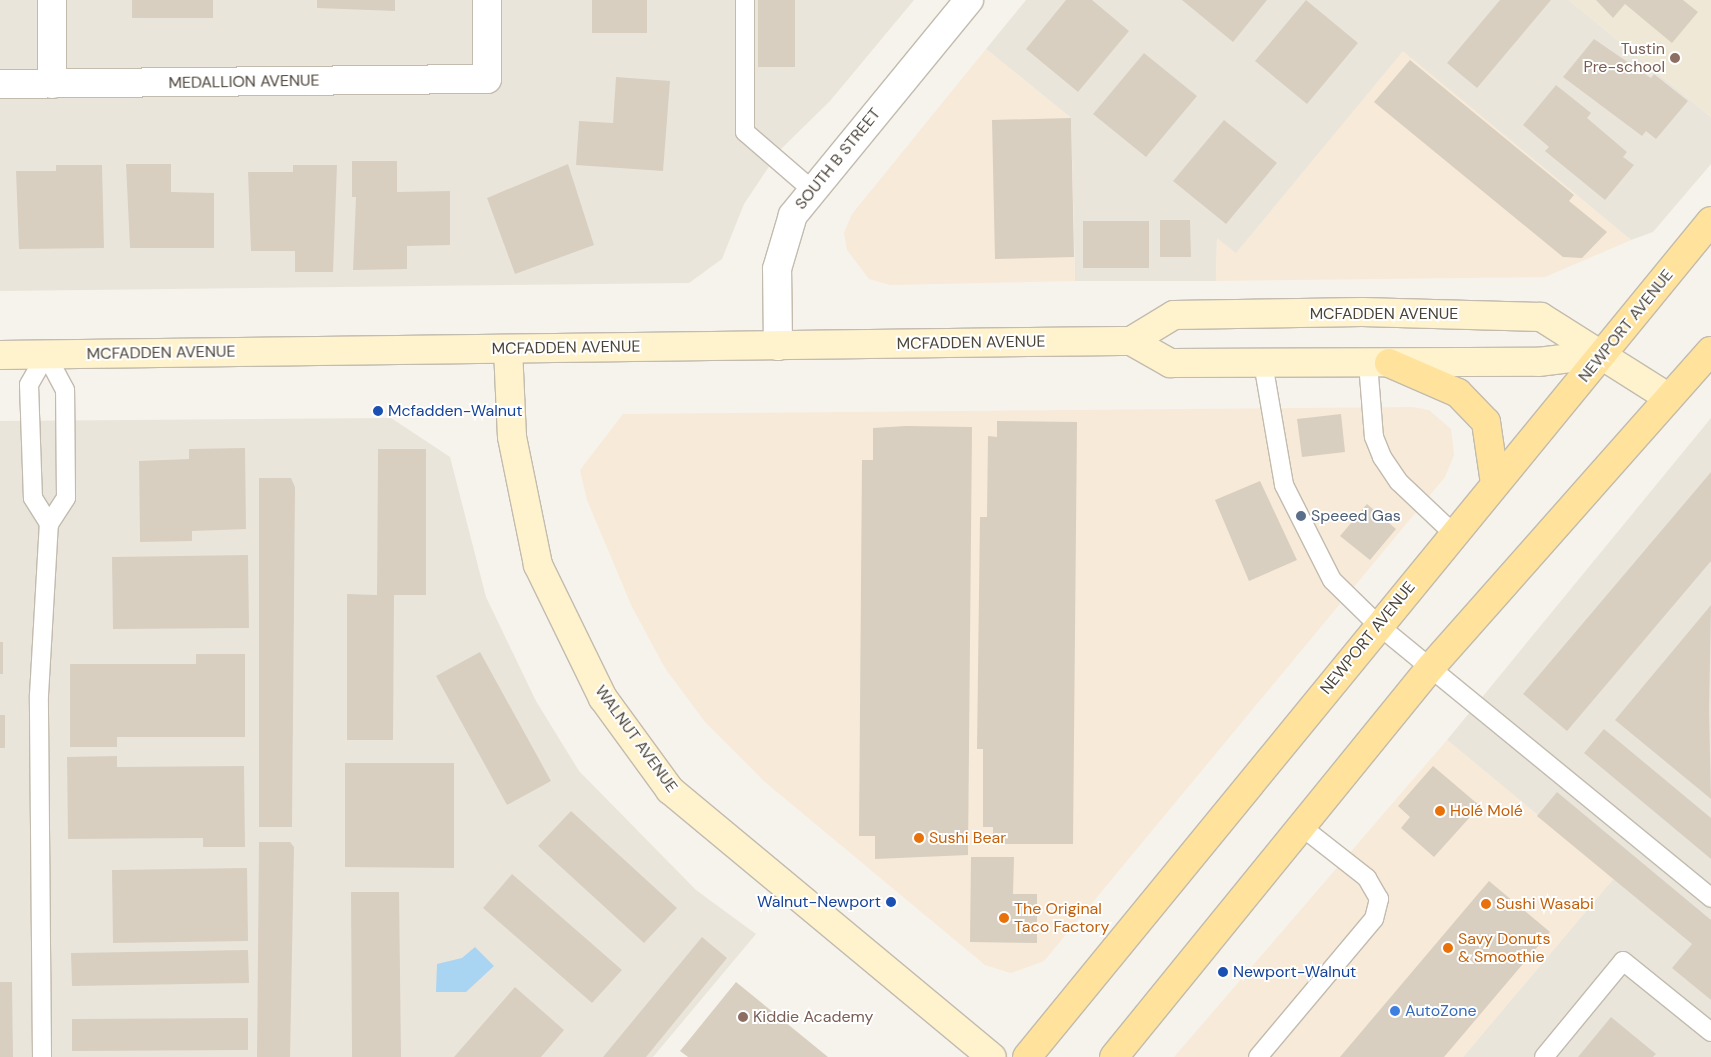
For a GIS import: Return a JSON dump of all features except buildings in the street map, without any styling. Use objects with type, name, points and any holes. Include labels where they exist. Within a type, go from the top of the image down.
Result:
[{"type":"main road","name":"NEWPORT AVENUE","points":[[1027,1057],[1378,625],[1711,221]]},
{"type":"main road","name":"MCFADDEN AVENUE","points":[[0,355],[1131,341],[1174,315],[1486,314],[1541,317],[1603,354],[1669,398]]},
{"type":"main road","points":[[1131,341],[1170,364],[1538,362],[1603,354]]},
{"type":"main road","name":"WALNUT AVENUE","points":[[508,349],[512,437],[538,564],[603,698],[670,790],[992,1057]]},
{"type":"main road","points":[[1114,1057],[1431,667],[1711,351]]},
{"type":"main road","points":[[1379,363],[1458,393],[1486,422],[1496,484]]},
{"type":"street","points":[[52,0],[52,84]]},
{"type":"street","name":"MEDALLION AVENUE","points":[[0,84],[487,79],[487,0]]},
{"type":"street","name":"SOUTH B STREET","points":[[778,346],[777,269],[793,215],[811,189],[969,0]]},
{"type":"lane","points":[[745,0],[744,132],[811,189]]},
{"type":"lane","points":[[46,355],[29,384],[33,498],[49,524]]},
{"type":"lane","points":[[42,1057],[40,695],[49,524],[66,498],[65,390],[46,355]]},
{"type":"lane","points":[[1379,363],[1374,436],[1382,457],[1399,482],[1454,534]]},
{"type":"lane","points":[[1263,364],[1284,485],[1332,580],[1378,625],[1711,898]]},
{"type":"lane","points":[[1258,1057],[1374,919],[1379,899],[1367,878],[1302,827]]},
{"type":"lane","points":[[1544,1057],[1623,961],[1711,1032]]},
{"type":"shaded area","points":[[0,0],[914,0],[830,101],[780,150],[744,204],[722,259],[689,283],[0,291]]},
{"type":"shaded area","points":[[1026,0],[1569,0],[1711,117],[1711,164],[1653,232],[1631,240],[1403,52],[1236,254],[1217,239],[1216,281],[1075,281],[1071,118],[986,49]]},
{"type":"shaded area","name":"Tustin Pre-school","points":[[1569,0],[1711,0],[1711,117]]},
{"type":"shaded area","points":[[986,49],[1071,118],[1075,281],[890,285],[869,279],[847,250],[844,233],[852,214]]},
{"type":"shaded area","points":[[1403,51],[1631,240],[1545,277],[1216,281],[1217,238],[1236,253]]},
{"type":"shaded area","points":[[1413,407],[1429,410],[1451,429],[1454,455],[1445,477],[1044,961],[1011,973],[985,965],[765,782],[705,722],[665,668],[632,607],[587,500],[580,470],[623,414]]},
{"type":"shaded area","points":[[391,418],[450,457],[486,597],[536,701],[579,771],[696,890],[756,934],[653,1057],[0,1057],[0,421]]},
{"type":"shaded area","points":[[1711,418],[1711,1057],[1463,1057],[1614,878],[1447,740]]},
{"type":"shaded area","points":[[1447,740],[1614,878],[1463,1057],[1174,1057]]},
{"type":"water","points":[[475,947],[494,966],[466,992],[436,992],[437,964],[462,958]]},
{"type":"place","name":"Tustin Pre-school","points":[[1675,58]]},
{"type":"place","name":"Mcfadden-Walnut","points":[[378,411]]},
{"type":"place","name":"Speeed Gas","points":[[1301,516]]},
{"type":"place","name":"Holé Molé","points":[[1440,811]]},
{"type":"place","name":"Sushi Bear","points":[[919,838]]},
{"type":"place","name":"Walnut-Newport","points":[[891,902]]},
{"type":"place","name":"Sushi Wasabi","points":[[1486,904]]},
{"type":"place","name":"The Original Taco Factory","points":[[1004,918]]},
{"type":"place","name":"Savy Donuts & Smoothie","points":[[1448,948]]},
{"type":"place","name":"Newport-Walnut","points":[[1223,972]]},
{"type":"place","name":"AutoZone","points":[[1395,1011]]},
{"type":"place","name":"Kiddie Academy","points":[[743,1017]]}]
